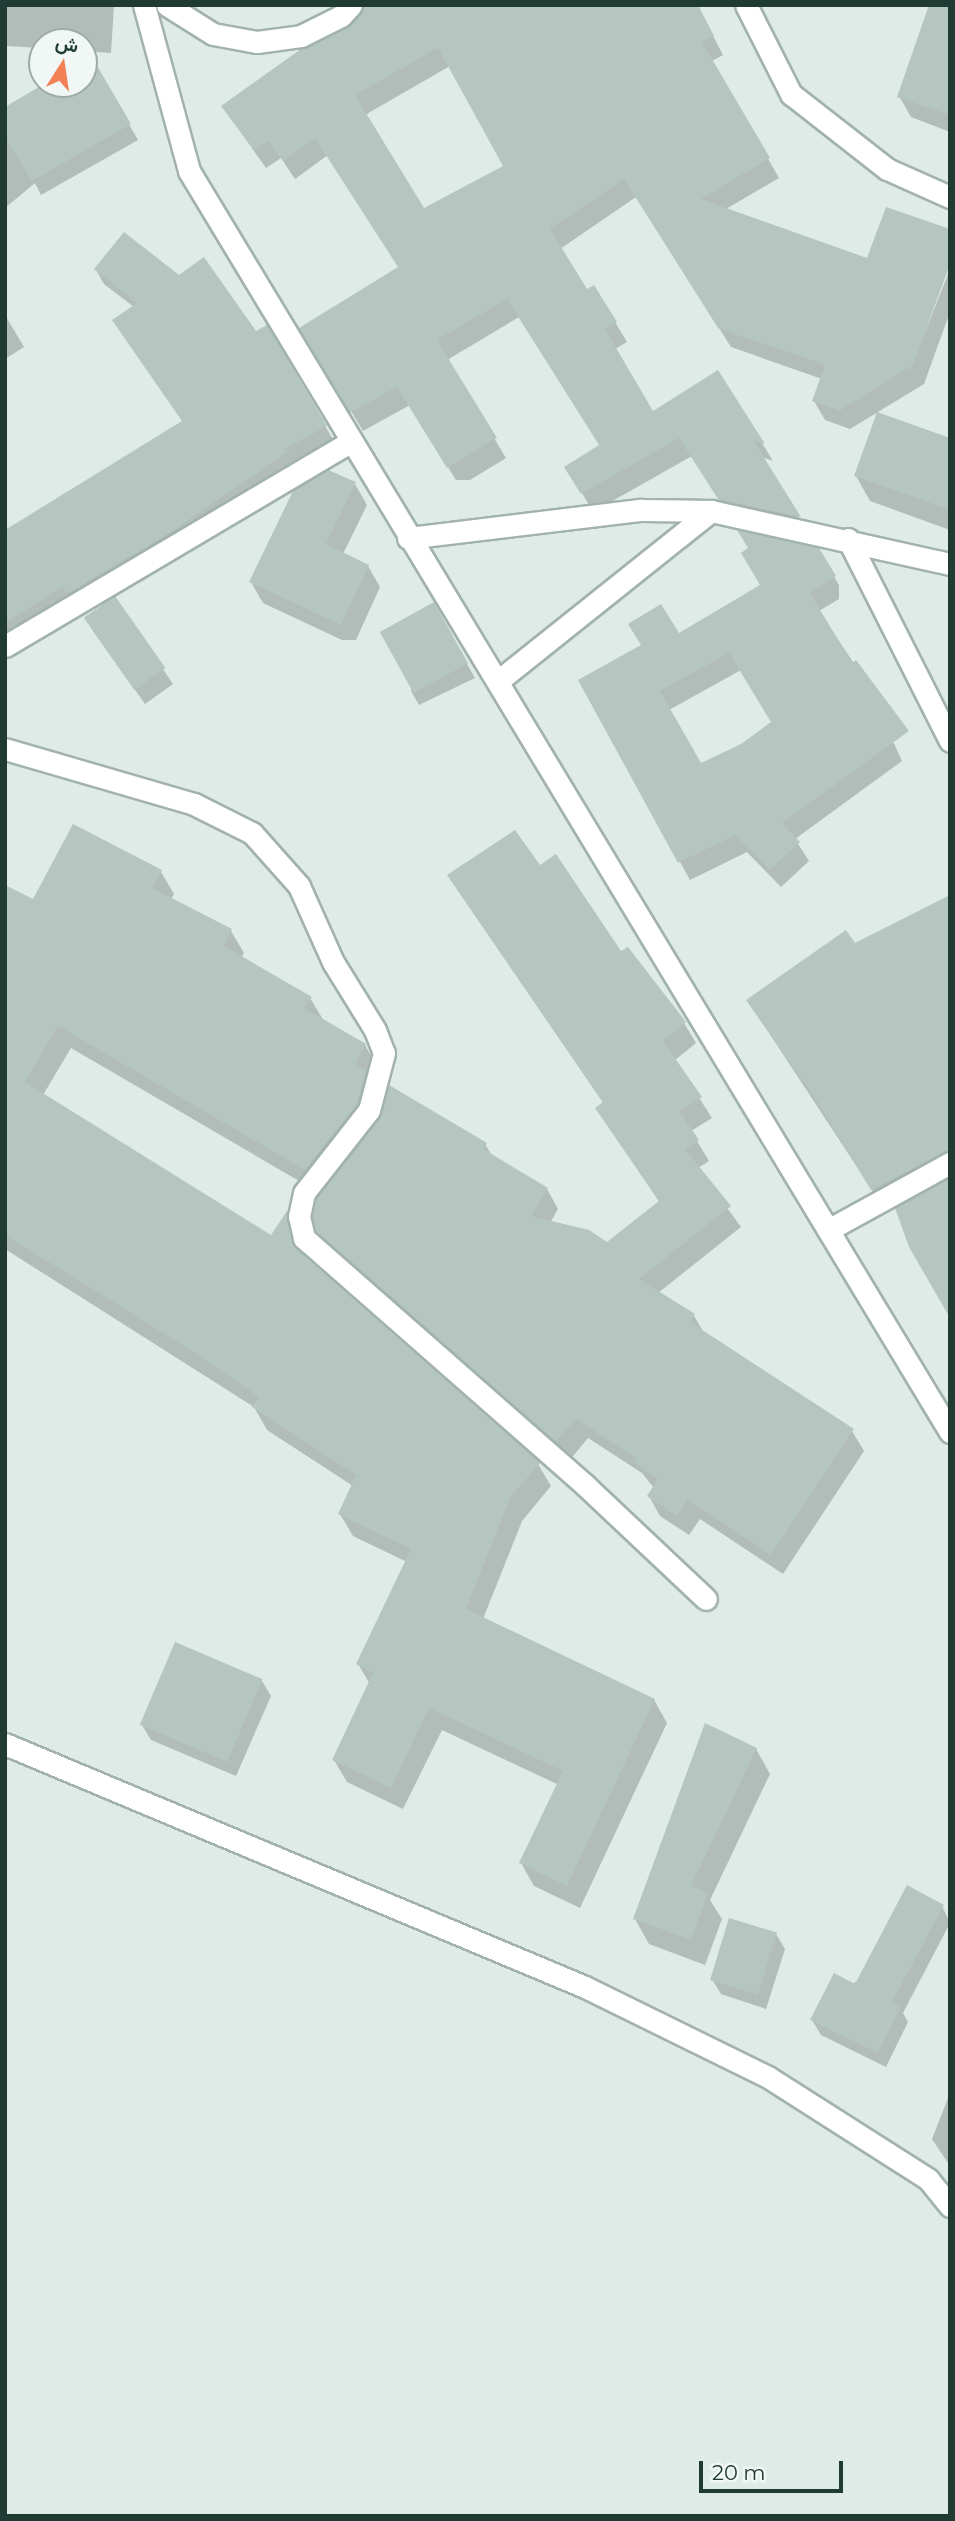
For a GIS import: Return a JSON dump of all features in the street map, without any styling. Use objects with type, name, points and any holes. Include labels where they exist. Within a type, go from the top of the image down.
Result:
[{"type":"street","points":[[144,5],[190,171],[408,538],[498,681],[950,1432]]},
{"type":"street","points":[[167,5],[213,34],[257,42],[301,36],[341,16],[351,5]]},
{"type":"street","points":[[746,5],[791,94],[887,169],[950,197]]},
{"type":"street","points":[[5,646],[351,441]]},
{"type":"street","points":[[408,538],[641,510],[711,511],[848,539],[950,564]]},
{"type":"street","points":[[498,681],[711,511]]},
{"type":"street","points":[[848,539],[944,716],[950,741]]},
{"type":"street","points":[[5,749],[194,804],[252,833],[299,886],[333,962],[375,1030],[384,1053],[369,1110],[304,1193],[299,1216],[304,1238],[585,1485],[706,1599]]},
{"type":"street","points":[[828,1230],[950,1163]]},
{"type":"street","points":[[5,1744],[585,1987],[768,2077],[928,2179],[950,2206]]},
{"type":"building","points":[[364,5],[698,5],[714,36],[702,42],[770,158],[701,199],[867,258],[886,207],[950,229],[950,264],[913,365],[839,411],[812,401],[825,365],[718,328],[624,179],[550,229],[587,289],[594,285],[617,322],[605,329],[653,411],[718,370],[765,444],[753,440],[801,517],[718,499],[679,438],[581,494],[564,467],[599,445],[507,299],[437,340],[497,438],[447,468],[397,387],[350,413],[299,328],[398,267],[315,138],[283,161],[268,140],[254,150],[221,106],[301,49],[347,27]],"holes":[[[438,48],[503,166],[424,208],[355,95]]]},
{"type":"building","points":[[929,5],[950,5],[950,115],[897,97]]},
{"type":"building","points":[[98,67],[131,124],[32,181],[5,137],[5,107],[28,93],[28,98],[98,98]]},
{"type":"building","points":[[124,232],[179,275],[204,257],[256,331],[267,325],[327,426],[285,449],[289,451],[171,532],[67,594],[62,587],[5,623],[5,530],[182,421],[112,320],[137,303],[94,269]]},
{"type":"building","points":[[877,412],[950,438],[950,510],[854,476]]},
{"type":"building","points":[[328,470],[356,482],[326,544],[369,565],[341,625],[249,582],[293,491]]},
{"type":"building","points":[[737,530],[819,548],[836,576],[810,593],[852,663],[856,660],[909,731],[782,823],[800,842],[770,870],[735,835],[678,863],[578,680],[641,645],[628,624],[661,604],[679,633],[760,585],[741,553],[748,548]],"holes":[[[729,653],[771,722],[741,744],[701,763],[660,691]]]},
{"type":"building","points":[[115,596],[165,668],[134,690],[84,618]]},
{"type":"building","points":[[434,602],[468,663],[414,693],[380,632]]},
{"type":"building","points":[[73,824],[162,870],[152,888],[232,929],[224,946],[312,997],[304,1008],[366,1044],[355,1064],[366,1071],[357,1104],[305,1170],[58,1026],[25,1082],[271,1235],[287,1211],[295,1248],[540,1463],[510,1498],[466,1609],[655,1699],[567,1886],[519,1863],[563,1771],[429,1708],[391,1788],[332,1760],[373,1673],[356,1664],[411,1549],[338,1514],[356,1475],[252,1407],[259,1397],[194,1352],[5,1235],[5,885],[33,899]]},
{"type":"building","points":[[515,830],[540,865],[556,854],[621,951],[628,947],[686,1022],[663,1041],[702,1097],[679,1111],[699,1140],[685,1149],[731,1206],[639,1279],[695,1314],[690,1322],[854,1429],[771,1555],[688,1500],[677,1516],[647,1496],[658,1479],[634,1463],[637,1459],[576,1419],[556,1442],[316,1231],[312,1216],[316,1199],[379,1118],[389,1085],[487,1143],[483,1149],[548,1188],[531,1216],[589,1230],[607,1242],[659,1201],[595,1108],[603,1102],[447,875]]},
{"type":"building","points":[[950,895],[950,1150],[871,1190],[814,1097],[746,1000],[846,930],[855,943]]},
{"type":"building","points":[[950,1178],[950,1318],[909,1247],[895,1208]]},
{"type":"building","points":[[175,1642],[262,1679],[227,1762],[140,1725]]},
{"type":"building","points":[[705,1723],[757,1748],[691,1886],[708,1893],[691,1940],[633,1919]]},
{"type":"building","points":[[907,1885],[944,1905],[892,2002],[901,2006],[878,2053],[810,2020],[834,1973],[855,1984]]},
{"type":"building","points":[[729,1918],[777,1933],[758,1995],[710,1980]]}]
